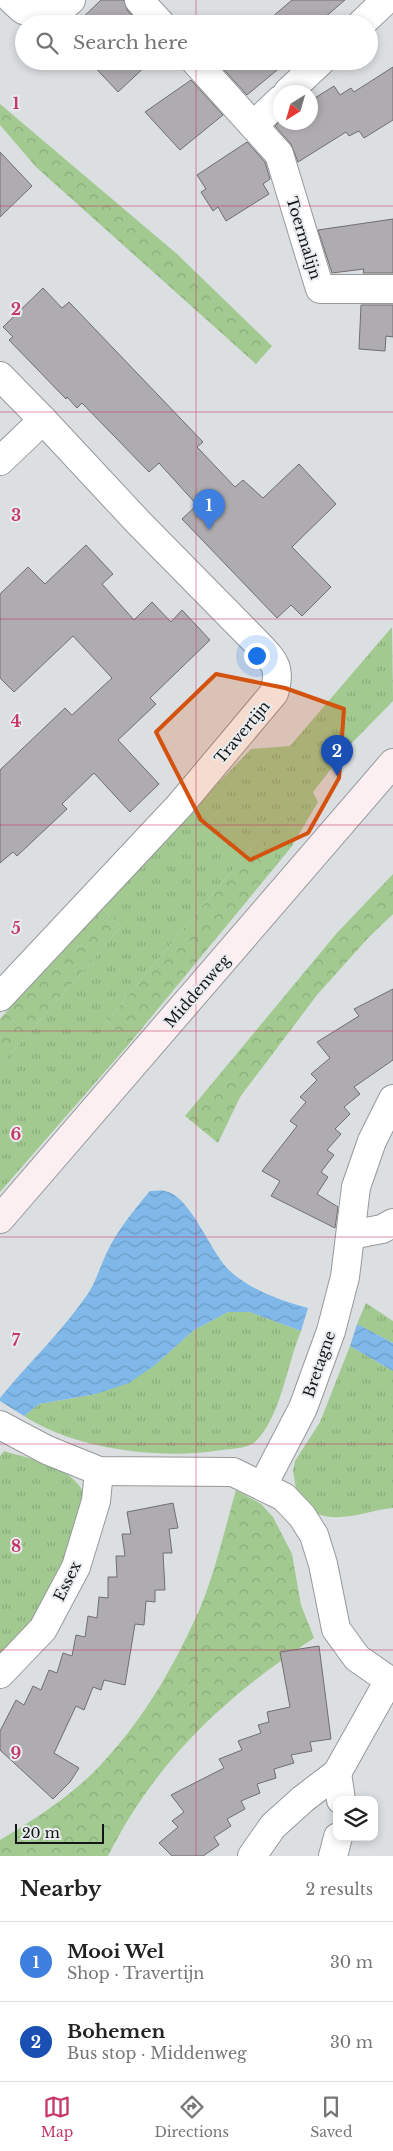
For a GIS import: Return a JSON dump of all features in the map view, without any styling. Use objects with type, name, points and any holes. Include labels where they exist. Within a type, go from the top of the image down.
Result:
[{"type":"main road","name":"Middenweg","points":[[0,1219],[393,763]]},
{"type":"street","points":[[12,0],[23,10],[55,14],[71,0]]},
{"type":"street","points":[[139,0],[153,15]]},
{"type":"street","points":[[370,15],[386,0]]},
{"type":"street","name":"Toermalijn","points":[[203,70],[279,154],[320,289],[393,289]]},
{"type":"street","points":[[296,85],[312,70]]},
{"type":"street","points":[[254,125],[273,107]]},
{"type":"street","name":"Travertijn","points":[[0,376],[138,522],[274,661],[279,677],[274,693],[186,798],[0,997]]},
{"type":"street","points":[[0,461],[43,420]]},
{"type":"street","name":"Bretagne","points":[[263,1485],[304,1408],[330,1331],[345,1278],[356,1187],[372,1141],[393,1099]]},
{"type":"street","points":[[351,1235],[382,1229],[393,1223]]},
{"type":"street","points":[[0,1425],[47,1450],[99,1471],[233,1472],[263,1485],[284,1497],[302,1516],[314,1535],[323,1564],[336,1629],[357,1658],[391,1683],[339,1787],[303,1799],[273,1826],[252,1856]]},
{"type":"street","name":"Essex","points":[[0,1674],[43,1629],[76,1567],[96,1501],[99,1471]]},
{"type":"street","points":[[333,1856],[337,1841]]},
{"type":"highlighted area","points":[[216,674],[285,688],[344,709],[339,778],[308,833],[250,860],[201,820],[156,732]]},
{"type":"green space","points":[[0,104],[177,254],[272,346],[256,364],[36,167],[0,125]]},
{"type":"green space","points":[[392,627],[393,701],[349,746],[313,792],[318,802],[292,846],[279,862],[258,839],[107,1021],[129,1044],[0,1192],[0,1066],[121,927],[100,906],[251,749],[290,746]]},
{"type":"green space","points":[[258,839],[279,862],[129,1044],[107,1021]]},
{"type":"green space","points":[[393,874],[393,914],[369,937],[317,995],[240,1097],[218,1143],[185,1116],[336,934]]},
{"type":"green space","points":[[100,906],[121,927],[0,1066],[0,1019]]},
{"type":"green space","points":[[366,1303],[393,1321],[393,1343],[357,1324]]},
{"type":"green space","points":[[228,1312],[250,1312],[301,1331],[271,1419],[264,1431],[252,1444],[239,1448],[199,1453],[173,1454],[120,1450],[69,1437],[45,1428],[24,1416],[39,1404],[96,1394],[155,1365],[194,1330]]},
{"type":"green space","points":[[350,1346],[393,1371],[393,1508],[346,1517],[336,1517],[315,1513],[298,1501],[293,1471],[295,1461],[320,1422]]},
{"type":"green space","points":[[4,1451],[39,1461],[61,1470],[79,1485],[85,1495],[65,1565],[32,1626],[0,1658],[0,1456]]},
{"type":"green space","points":[[236,1490],[261,1504],[273,1517],[292,1554],[301,1605],[314,1638],[251,1683],[196,1733],[148,1789],[127,1821],[108,1856],[0,1856],[0,1840],[42,1814],[82,1783],[120,1743],[147,1706],[182,1647],[201,1606],[216,1563]]},
{"type":"water","points":[[150,1191],[165,1191],[174,1195],[183,1203],[192,1213],[222,1262],[237,1277],[266,1294],[308,1308],[301,1331],[250,1312],[228,1312],[194,1330],[155,1365],[129,1383],[96,1394],[39,1404],[24,1416],[0,1401],[0,1398],[57,1333],[89,1292],[117,1234]]},
{"type":"water","points":[[357,1324],[393,1343],[393,1371],[350,1346]]},
{"type":"building","points":[[101,0],[124,0],[127,10],[132,15],[85,15]]},
{"type":"building","points":[[292,0],[345,0],[328,15],[274,15]]},
{"type":"building","points":[[393,67],[393,120],[364,138],[359,131],[349,136],[346,132],[298,162],[291,144],[279,130],[318,130],[318,96],[334,86],[340,95],[351,88],[354,92]]},
{"type":"building","points":[[97,70],[141,70],[118,92]]},
{"type":"building","points":[[224,70],[277,70],[247,95]]},
{"type":"building","points":[[191,80],[223,115],[180,150],[145,112]]},
{"type":"building","points":[[247,142],[265,162],[270,179],[263,184],[269,194],[226,221],[218,207],[213,211],[201,192],[206,189],[197,175]]},
{"type":"building","points":[[0,152],[32,186],[0,217]]},
{"type":"building","points":[[393,219],[393,273],[363,273],[364,269],[332,273],[318,230]]},
{"type":"building","points":[[43,288],[62,308],[69,302],[203,442],[197,447],[235,487],[243,480],[263,498],[299,464],[336,504],[292,547],[331,587],[302,616],[291,605],[277,618],[182,519],[197,505],[159,463],[149,472],[82,403],[77,408],[67,397],[66,399],[9,340],[13,337],[3,327]]},
{"type":"building","points":[[361,305],[393,305],[393,337],[386,336],[385,351],[359,349]]},
{"type":"building","points":[[86,545],[113,574],[102,584],[134,620],[152,602],[171,622],[182,610],[210,640],[150,698],[156,704],[118,740],[159,784],[130,812],[94,773],[62,804],[67,809],[17,856],[13,852],[0,863],[0,770],[65,708],[72,715],[112,678],[73,636],[14,692],[0,678],[0,594],[28,567],[45,584]]},
{"type":"building","points":[[393,989],[393,1060],[354,1087],[360,1094],[344,1107],[350,1114],[335,1129],[341,1134],[327,1150],[334,1155],[321,1172],[328,1177],[317,1194],[338,1207],[335,1228],[271,1196],[280,1181],[262,1171],[297,1126],[290,1121],[306,1102],[300,1097],[317,1080],[311,1074],[330,1058],[317,1042],[359,1016],[354,1009]]},
{"type":"building","points":[[173,1503],[178,1528],[169,1529],[172,1553],[163,1553],[165,1590],[155,1590],[155,1602],[146,1601],[144,1625],[135,1624],[125,1685],[104,1680],[101,1690],[93,1687],[84,1710],[76,1706],[54,1753],[79,1768],[70,1782],[53,1799],[0,1750],[0,1731],[16,1700],[24,1705],[33,1686],[41,1690],[49,1670],[57,1673],[63,1653],[72,1656],[76,1635],[85,1637],[88,1616],[97,1618],[99,1597],[108,1598],[108,1577],[117,1577],[116,1556],[125,1556],[122,1534],[131,1534],[127,1512]]},
{"type":"building","points":[[319,1646],[331,1739],[310,1742],[312,1751],[291,1755],[294,1763],[274,1769],[276,1778],[257,1784],[260,1793],[241,1801],[245,1809],[227,1819],[231,1826],[214,1837],[219,1845],[203,1856],[172,1856],[159,1843],[178,1827],[172,1821],[184,1812],[171,1795],[224,1768],[219,1759],[242,1750],[238,1741],[261,1733],[258,1725],[269,1722],[267,1712],[290,1707],[280,1652]]},
{"type":"place","name":"Mooi Wel","points":[[209,530]]},
{"type":"place","name":"Bohemen","points":[[337,776]]}]
